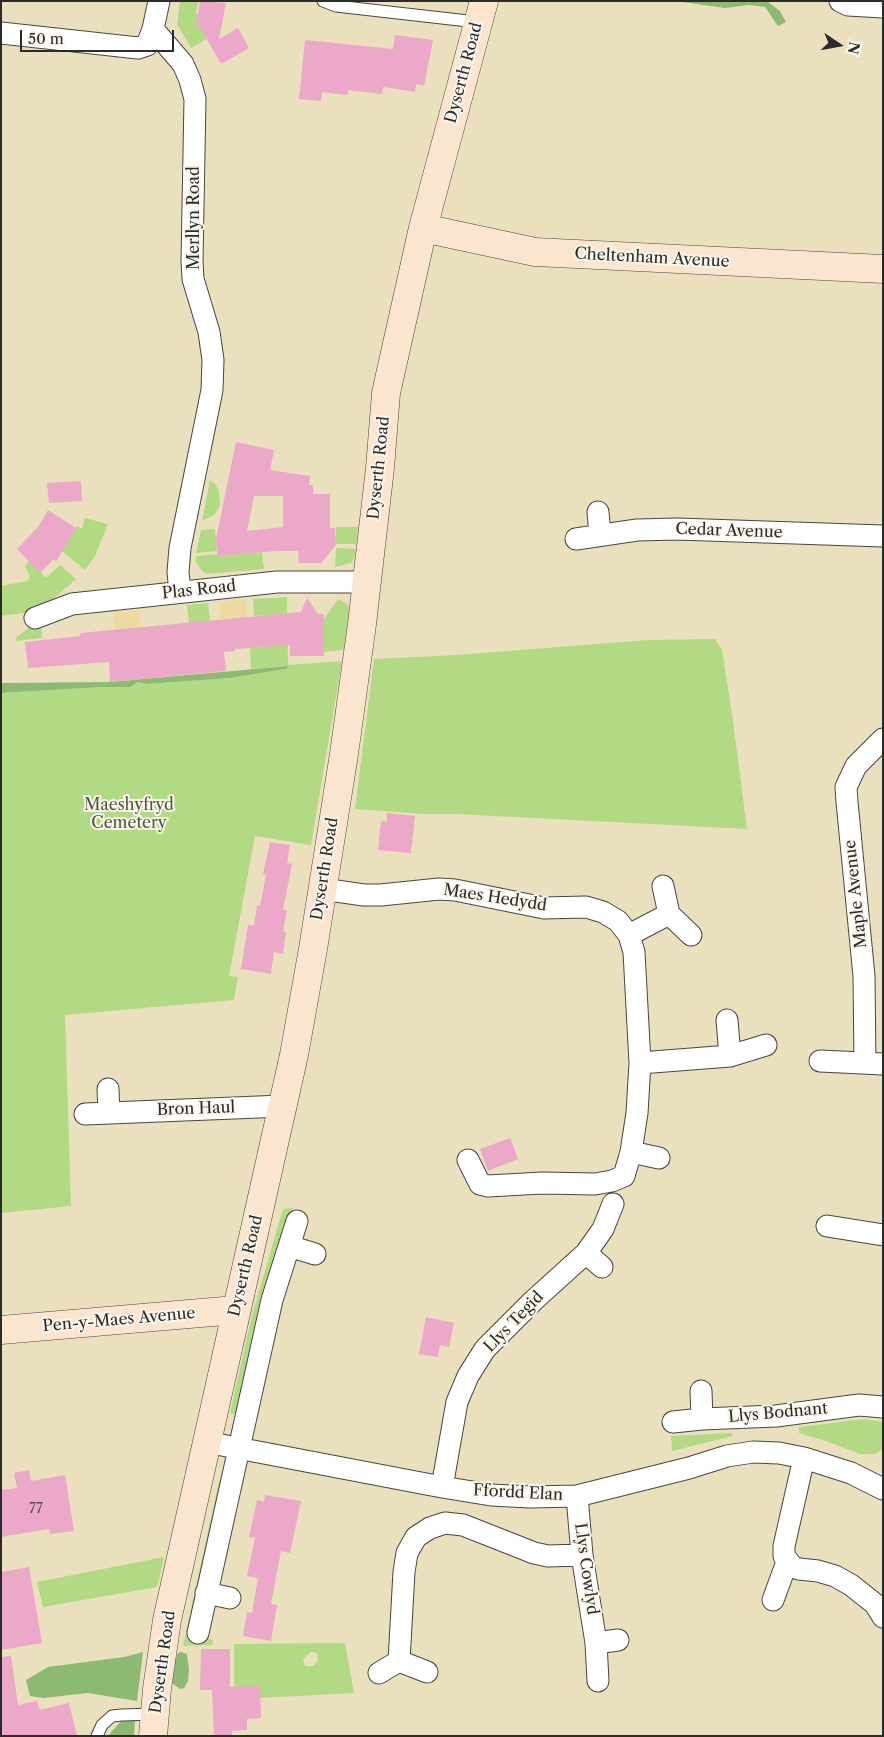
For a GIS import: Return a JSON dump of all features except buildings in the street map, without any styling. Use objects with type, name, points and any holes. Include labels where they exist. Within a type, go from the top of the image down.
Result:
[{"type":"main road","name":"Dyserth Road","points":[[154,1725],[167,1620],[295,1046],[344,754],[367,582],[380,468],[386,393],[423,228],[480,12]]},
{"type":"main road","name":"Cheltenham Avenue","points":[[423,228],[535,252],[883,269]]},
{"type":"main road","name":"Pen-y-Maes Avenue","points":[[1,1330],[236,1310]]},
{"type":"street","points":[[1,33],[138,48],[147,45],[153,29],[159,1]]},
{"type":"street","points":[[840,1],[848,5],[883,7]]},
{"type":"street","name":"Merllyn Road","points":[[153,29],[183,64],[195,99],[193,278],[209,332],[213,360],[212,390],[180,548],[178,572],[180,592]]},
{"type":"street","points":[[598,512],[600,535]]},
{"type":"street","name":"Cedar Avenue","points":[[576,539],[637,530],[677,529],[883,536]]},
{"type":"street","name":"Plas Road","points":[[35,618],[72,604],[180,592],[277,582],[367,582]]},
{"type":"street","name":"Maple Avenue","points":[[820,1062],[874,1064],[873,976],[848,812],[846,787],[856,766],[883,739]]},
{"type":"street","points":[[663,886],[669,914],[692,935]]},
{"type":"street","name":"Maes Hedydd","points":[[322,889],[364,895],[381,895],[439,888],[544,908],[586,907],[603,912],[618,921],[629,935]]},
{"type":"street","points":[[468,1160],[480,1184],[488,1186],[542,1183],[595,1184],[612,1181],[624,1176],[631,1152],[637,1114],[640,1062],[634,952],[629,935],[669,914]]},
{"type":"street","points":[[727,1020],[730,1056]]},
{"type":"street","points":[[640,1062],[730,1056],[766,1045]]},
{"type":"street","points":[[108,1089],[109,1113]]},
{"type":"street","name":"Bron Haul","points":[[85,1114],[282,1106]]},
{"type":"street","points":[[631,1152],[659,1158]]},
{"type":"street","name":"Llys Tegid","points":[[442,1487],[458,1402],[468,1376],[485,1349],[533,1301],[586,1253],[602,1229],[613,1204]]},
{"type":"street","points":[[198,1633],[272,1300],[296,1221]]},
{"type":"street","points":[[827,1226],[883,1235]]},
{"type":"street","points":[[289,1246],[315,1254]]},
{"type":"street","points":[[586,1253],[602,1267]]},
{"type":"street","points":[[701,1391],[702,1419]]},
{"type":"street","name":"Llys Bodnant","points":[[673,1422],[776,1416],[859,1405],[883,1407]]},
{"type":"street","name":"Ffordd Elan","points":[[206,1442],[442,1487],[501,1496],[577,1496],[689,1468],[727,1456],[753,1452],[779,1453],[804,1458],[851,1473],[883,1489]]},
{"type":"street","points":[[804,1458],[784,1546],[784,1556],[787,1562],[799,1569],[818,1571],[835,1576],[851,1585],[875,1604],[883,1618]]},
{"type":"street","name":"Llys Cowlyd","points":[[577,1496],[582,1555],[596,1643],[598,1681]]},
{"type":"street","points":[[399,1660],[404,1572],[407,1553],[416,1537],[430,1528],[445,1523],[463,1525],[534,1553],[548,1556],[582,1555]]},
{"type":"street","points":[[773,1600],[787,1562]]},
{"type":"street","points":[[206,1594],[230,1598]]},
{"type":"street","points":[[596,1643],[618,1640]]},
{"type":"street","points":[[399,1660],[427,1672]]},
{"type":"street","points":[[379,1673],[399,1660]]},
{"type":"lane","points":[[323,1],[336,6],[480,12]]},
{"type":"lane","points":[[97,1736],[102,1725],[112,1716],[122,1715],[154,1725]]},
{"type":"green space","points":[[180,1],[198,1],[196,13],[221,31],[191,48],[177,24]]},
{"type":"green space","points":[[675,1],[767,1],[780,11],[786,22],[778,26],[765,7],[749,5],[725,8]]},
{"type":"green space","points":[[210,480],[219,491],[220,506],[214,515],[202,521]]},
{"type":"green space","points":[[85,518],[108,524],[95,556],[85,570],[62,551],[77,526],[82,529]]},
{"type":"green space","points":[[336,527],[358,527],[356,544],[336,544]]},
{"type":"green space","points":[[215,529],[217,551],[196,553],[201,530]]},
{"type":"green space","points":[[336,548],[356,549],[351,563],[335,567]]},
{"type":"green space","points":[[262,552],[264,569],[207,574],[202,571],[196,562],[196,556]]},
{"type":"green space","points":[[29,561],[46,578],[60,565],[76,579],[44,607],[33,612],[1,616],[1,586],[27,581],[30,577],[25,566]]},
{"type":"green space","name":"Maeshyfryd Cemetery","points":[[287,597],[288,665],[342,661],[311,845],[255,836],[229,976],[238,977],[234,1000],[65,1015],[71,1206],[1,1213],[1,693],[130,686],[138,682],[147,684],[230,678],[286,669],[287,666],[251,669],[250,648],[284,645],[282,614],[254,616],[253,599]]},
{"type":"green space","points":[[338,599],[347,604],[350,612],[344,650],[324,652],[324,619]]},
{"type":"green space","points":[[208,603],[210,621],[189,623],[187,605]]},
{"type":"green space","points":[[41,623],[42,638],[15,641],[17,637],[32,625]]},
{"type":"green space","points":[[715,639],[722,650],[747,829],[355,809],[374,659],[457,655],[648,640]]},
{"type":"green space","points":[[288,666],[286,669],[230,678],[147,684],[138,682],[130,687],[1,693],[1,683],[110,682]]},
{"type":"green space","points":[[293,1208],[273,1273],[237,1415],[230,1413],[252,1315],[283,1209]]},
{"type":"green space","points":[[864,1419],[883,1422],[883,1449],[875,1454],[860,1454],[799,1433],[799,1427]]},
{"type":"green space","points":[[732,1433],[733,1436],[672,1451],[671,1436]]},
{"type":"green space","points":[[219,1481],[224,1481],[192,1635],[213,1640],[212,1645],[183,1646]]},
{"type":"green space","points":[[164,1557],[157,1587],[43,1607],[37,1582]]},
{"type":"green space","points":[[345,1643],[354,1693],[260,1698],[260,1687],[234,1687],[234,1644]],"holes":[[[311,1652],[317,1653],[318,1661],[313,1666],[305,1666],[303,1659]]]},
{"type":"green space","points":[[143,1652],[137,1701],[88,1693],[43,1698],[30,1696],[26,1680],[48,1667],[124,1657]]},
{"type":"green space","points":[[178,1653],[187,1654],[189,1670],[188,1681],[184,1688],[180,1689],[173,1684],[172,1679],[176,1658]]},
{"type":"green space","points":[[121,1721],[135,1721],[134,1736],[108,1736]]},
{"type":"sand","points":[[246,599],[248,620],[232,622],[232,618],[220,619],[219,602]]},
{"type":"sand","points":[[140,610],[141,627],[115,630],[114,612]]}]
